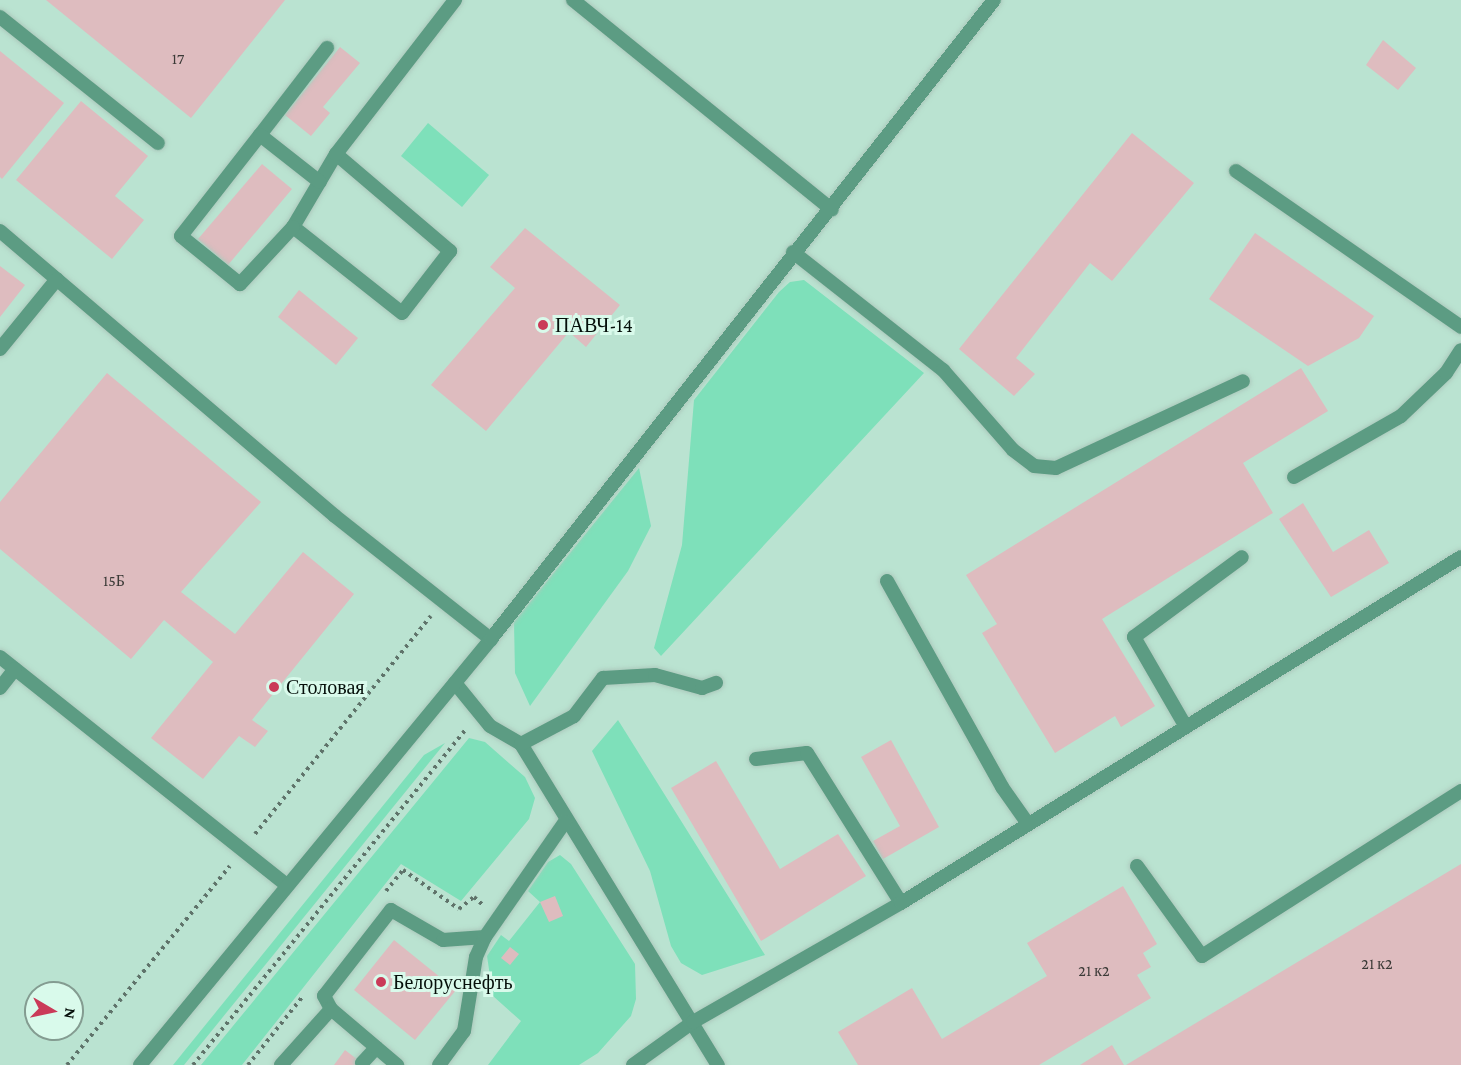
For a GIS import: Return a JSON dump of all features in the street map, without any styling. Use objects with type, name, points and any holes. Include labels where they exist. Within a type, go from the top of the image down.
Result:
[{"type":"lane","points":[[327,48],[181,236],[240,284],[293,227],[336,154],[455,0]]},
{"type":"lane","points":[[573,0],[832,210]]},
{"type":"lane","points":[[140,1065],[491,639],[793,252],[832,210],[994,0]]},
{"type":"lane","points":[[0,17],[158,143]]},
{"type":"lane","points":[[260,135],[320,182]]},
{"type":"lane","points":[[293,227],[402,313],[450,250],[336,154]]},
{"type":"lane","points":[[1236,171],[1461,327]]},
{"type":"lane","points":[[0,231],[335,516],[491,639]]},
{"type":"lane","points":[[793,252],[943,370],[1013,450],[1034,466],[1056,468],[1243,381]]},
{"type":"lane","points":[[0,349],[57,279]]},
{"type":"lane","points":[[1294,477],[1401,416],[1446,373],[1461,350]]},
{"type":"lane","points":[[1186,727],[1134,637],[1242,557]]},
{"type":"lane","points":[[633,1065],[693,1022],[901,903],[1461,557]]},
{"type":"lane","points":[[887,580],[1002,787],[1028,824]]},
{"type":"lane","points":[[0,657],[287,885]]},
{"type":"lane","points":[[0,688],[15,669]]},
{"type":"lane","points":[[521,744],[574,716],[603,678],[655,675],[702,688],[716,683]]},
{"type":"lane","points":[[455,683],[490,726],[521,744],[565,822],[718,1065]]},
{"type":"lane","points":[[756,759],[807,753],[901,903]]},
{"type":"lane","points":[[1137,866],[1202,956],[1461,791]]},
{"type":"lane","points":[[439,1065],[464,1031],[476,957],[485,937],[565,822]]},
{"type":"lane","points":[[393,1064],[330,1010],[324,996],[391,910],[443,940],[485,937]]},
{"type":"lane","points":[[281,1065],[330,1010]]},
{"type":"lane","points":[[362,1063],[376,1048]]},
{"type":"path","points":[[193,1065],[480,711]]},
{"type":"shaded area","points":[[0,0],[1461,0],[1461,1065],[0,1065]]},
{"type":"green space","points":[[428,123],[489,175],[462,207],[401,156]]},
{"type":"green space","points":[[804,280],[924,373],[661,656],[654,648],[682,545],[694,400],[779,292],[790,282]]},
{"type":"green space","points":[[639,468],[651,526],[628,571],[530,706],[515,673],[514,622]]},
{"type":"green space","points":[[618,720],[765,955],[702,975],[681,963],[671,946],[650,871],[592,751]]},
{"type":"green space","points":[[469,738],[485,742],[525,777],[535,798],[529,819],[461,901],[401,864],[242,1065],[201,1065]]},
{"type":"green space","points":[[445,743],[184,1065],[173,1065],[424,755]]},
{"type":"green space","points":[[560,855],[571,864],[635,964],[636,999],[631,1016],[598,1053],[579,1065],[488,1065],[521,1021],[493,996],[487,956],[501,935],[509,941],[540,902],[528,891],[548,862]]},
{"type":"building","points":[[46,0],[285,0],[191,118]]},
{"type":"building","points":[[1383,40],[1416,68],[1398,90],[1366,65]]},
{"type":"building","points":[[340,47],[360,63],[323,107],[330,113],[311,136],[285,115]]},
{"type":"building","points":[[0,51],[64,103],[2,179],[0,177]]},
{"type":"building","points":[[81,101],[148,156],[115,196],[144,220],[112,259],[16,180]]},
{"type":"building","points":[[1132,133],[1194,183],[1112,281],[1090,263],[1016,358],[1035,374],[1014,396],[959,349]]},
{"type":"building","points":[[262,164],[292,189],[228,265],[198,239]]},
{"type":"building","name":"ПАВЧ-14","points":[[525,228],[620,305],[586,347],[569,332],[486,431],[431,385],[515,288],[490,267]]},
{"type":"building","points":[[1255,233],[1374,316],[1359,338],[1308,366],[1209,299]]},
{"type":"building","points":[[0,266],[25,285],[0,317]]},
{"type":"building","points":[[299,290],[358,338],[336,365],[278,317]]},
{"type":"building","points":[[1301,368],[1328,411],[1243,463],[1273,513],[1102,619],[1155,706],[1121,727],[1115,716],[1055,753],[982,633],[997,624],[966,575]]},
{"type":"building","points":[[107,373],[261,502],[181,592],[235,634],[303,552],[354,594],[252,720],[268,731],[255,747],[239,736],[203,779],[151,738],[213,662],[164,620],[131,659],[0,549],[0,502]]},
{"type":"building","points":[[1303,503],[1333,552],[1369,530],[1389,563],[1331,597],[1279,519]]},
{"type":"building","points":[[891,740],[939,827],[883,859],[873,841],[900,826],[861,757]]},
{"type":"building","points":[[716,761],[780,869],[838,834],[866,876],[761,941],[671,788]]},
{"type":"building","points":[[1461,864],[1461,1065],[1126,1065]]},
{"type":"building","points":[[1123,886],[1157,944],[1143,953],[1151,967],[1137,975],[1151,998],[1039,1065],[858,1065],[838,1032],[912,988],[942,1039],[1047,976],[1027,943]]},
{"type":"building","points":[[555,896],[563,916],[549,922],[540,902]]},
{"type":"building","points":[[394,940],[456,990],[415,1040],[354,990]]},
{"type":"building","points":[[510,947],[519,954],[510,965],[501,958]]},
{"type":"building","points":[[1112,1045],[1124,1065],[1080,1065]]},
{"type":"building","points":[[345,1050],[362,1063],[365,1065],[334,1065]]},
{"type":"place","name":"ПАВЧ-14","points":[[543,325]]},
{"type":"place","name":"Столовая","points":[[274,687]]},
{"type":"place","name":"Белоруснефть","points":[[381,982]]}]
